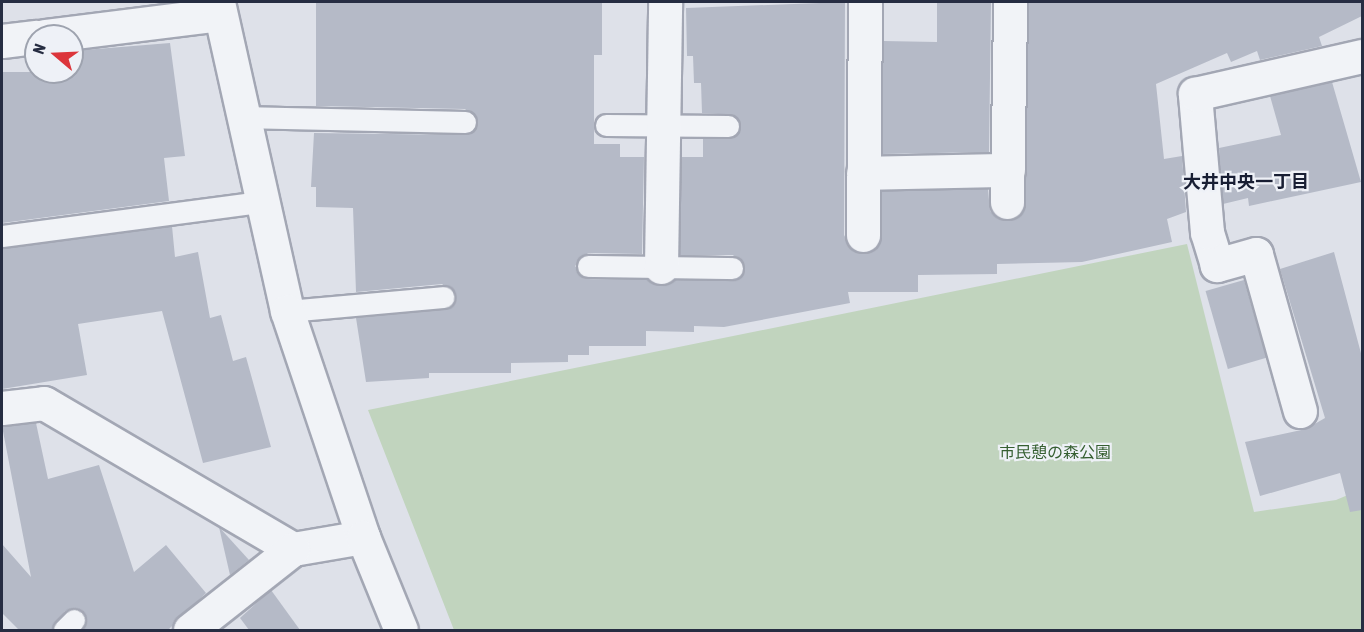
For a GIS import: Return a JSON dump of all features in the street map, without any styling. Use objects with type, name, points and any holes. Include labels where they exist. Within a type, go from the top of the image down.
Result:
[{"type":"street","points":[[661,267],[665,2]]},
{"type":"street","points":[[863,235],[865,2]]},
{"type":"street","points":[[1007,202],[1010,2]]},
{"type":"street","points":[[84,30],[219,8],[240,117],[287,311],[363,537],[401,630]]},
{"type":"street","points":[[2,41],[24,38]]},
{"type":"street","points":[[1300,411],[1256,254],[1217,266],[1207,232],[1195,94],[1362,56]]},
{"type":"street","points":[[864,173],[1008,170]]},
{"type":"street","points":[[2,408],[44,404],[293,549]]},
{"type":"street","points":[[190,630],[293,549],[363,537]]},
{"type":"lane","points":[[240,117],[465,122]]},
{"type":"lane","points":[[606,125],[728,126]]},
{"type":"lane","points":[[2,236],[260,202]]},
{"type":"lane","points":[[588,266],[732,268]]},
{"type":"lane","points":[[287,311],[442,297]]},
{"type":"green space","name":"市民憩の森公園","points":[[1187,244],[1254,512],[1336,500],[1362,489],[1362,630],[454,630],[368,410]]},
{"type":"building","points":[[316,2],[602,2],[602,55],[594,55],[594,144],[620,144],[620,157],[644,157],[642,254],[588,253],[575,266],[587,279],[648,280],[660,286],[674,280],[732,281],[745,269],[733,255],[680,255],[681,157],[703,157],[703,139],[734,137],[741,127],[734,115],[702,113],[701,83],[694,83],[693,56],[687,56],[686,8],[845,2],[844,235],[853,251],[863,254],[879,244],[882,191],[988,189],[990,211],[997,218],[1007,221],[1023,212],[1029,2],[1362,2],[1362,16],[1319,37],[1322,46],[1260,60],[1257,51],[1231,62],[1227,53],[1156,84],[1164,159],[1182,156],[1186,212],[1167,219],[1172,242],[1082,262],[997,264],[997,274],[918,275],[918,292],[848,292],[850,303],[724,327],[694,326],[694,332],[646,331],[646,346],[589,346],[589,355],[568,355],[568,362],[511,363],[511,373],[429,373],[429,378],[366,382],[356,318],[444,310],[456,295],[442,284],[356,292],[353,208],[316,207],[316,187],[311,187],[314,133],[465,135],[478,122],[465,109],[316,106]]},
{"type":"building","points":[[937,2],[991,2],[989,152],[882,154],[883,41],[937,42]]},
{"type":"building","points":[[170,43],[185,156],[164,158],[169,201],[2,223],[2,72],[24,72],[24,84],[84,84],[84,50]]},
{"type":"building","points":[[1332,82],[1361,182],[1249,206],[1248,198],[1223,204],[1219,148],[1281,135],[1270,96]]},
{"type":"building","points":[[172,226],[175,257],[198,252],[210,318],[221,315],[233,361],[246,357],[271,447],[203,463],[162,311],[78,324],[87,375],[2,389],[2,248]]},
{"type":"building","points":[[1334,252],[1362,357],[1362,510],[1350,512],[1340,473],[1260,496],[1245,442],[1306,429],[1325,418],[1280,269]]},
{"type":"building","points":[[1244,280],[1266,358],[1228,369],[1206,291]]},
{"type":"building","points":[[36,423],[48,479],[99,465],[134,572],[166,545],[206,593],[168,630],[82,630],[86,617],[77,608],[65,611],[52,630],[19,630],[2,613],[2,544],[31,577],[2,426]]},
{"type":"building","points":[[219,527],[249,560],[230,575]]},
{"type":"building","points":[[271,590],[300,630],[249,630],[240,618]]},
{"type":"district","name":"大井中央一丁目","points":[[1246,182]]}]
